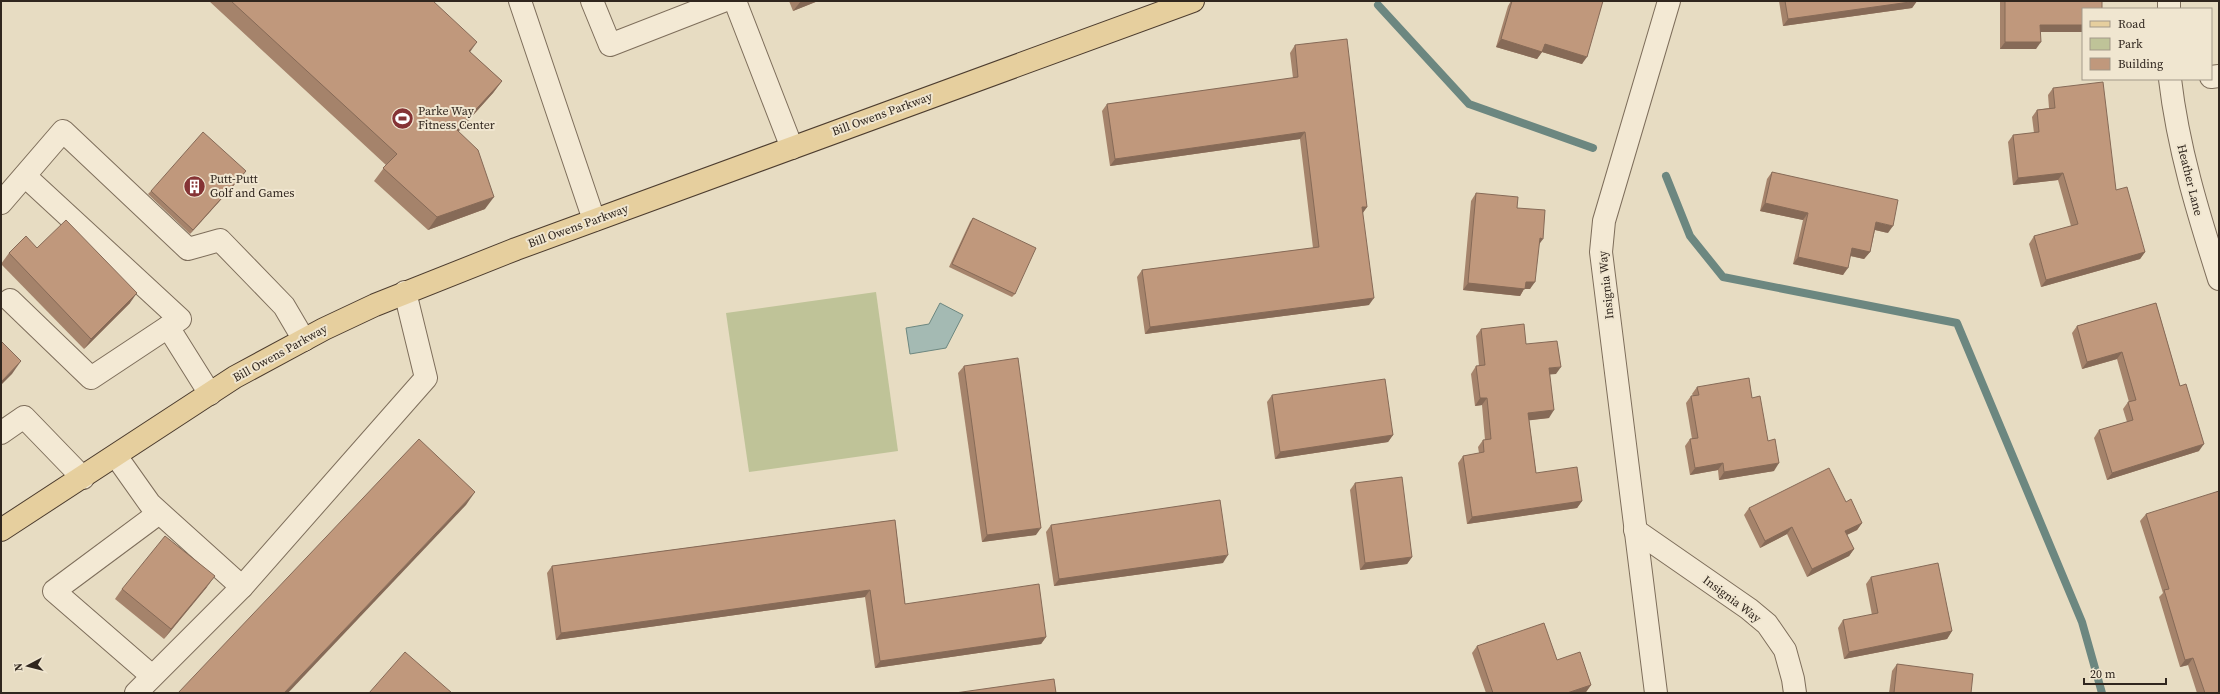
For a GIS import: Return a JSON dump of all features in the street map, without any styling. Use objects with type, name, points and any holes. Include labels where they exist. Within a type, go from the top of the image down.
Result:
[{"type":"main road","name":"Bill Owens Parkway","points":[[1,530],[83,478],[235,377],[304,340],[404,292],[594,220],[1193,1]]},
{"type":"street","points":[[520,1],[594,220]]},
{"type":"street","points":[[592,1],[610,45],[723,1]]},
{"type":"street","points":[[735,1],[792,148]]},
{"type":"street","name":"Insignia Way","points":[[1656,693],[1601,252],[1604,220],[1669,1]]},
{"type":"street","name":"Heather Lane","points":[[2170,80],[2174,117],[2183,155],[2201,223],[2219,279]]},
{"type":"street","points":[[1,203],[63,131],[188,249],[220,240],[284,306],[304,340]]},
{"type":"street","points":[[10,300],[91,378],[180,319],[25,176]]},
{"type":"street","points":[[136,693],[242,587],[426,378],[404,292]]},
{"type":"street","points":[[168,327],[210,394]]},
{"type":"street","points":[[1,433],[24,417],[83,478]]},
{"type":"street","points":[[116,456],[141,492],[159,513],[242,587]]},
{"type":"street","points":[[152,676],[54,591],[159,513]]},
{"type":"street","name":"Insignia Way","points":[[1635,530],[1749,609],[1767,624],[1784,650],[1794,679],[1795,693]]},
{"type":"green space","points":[[876,292],[898,451],[749,472],[726,313]]},
{"type":"water","points":[[940,303],[963,315],[946,348],[910,354],[906,328],[929,324]]},
{"type":"building","name":"Parke Way Fitness Center","points":[[231,1],[433,1],[477,42],[469,51],[502,81],[457,130],[478,150],[494,197],[437,217],[383,168],[397,154]]},
{"type":"building","points":[[1512,1],[1603,1],[1587,57],[1545,44],[1542,52],[1501,39]]},
{"type":"building","points":[[1785,1],[1917,1],[1788,19]]},
{"type":"building","points":[[2005,1],[2102,1],[2102,8],[2082,8],[2082,25],[2040,25],[2041,42],[2005,42]]},
{"type":"building","points":[[1347,39],[1367,207],[1362,207],[1374,298],[1150,327],[1142,270],[1319,247],[1305,132],[1115,159],[1107,104],[1298,77],[1295,45]]},
{"type":"building","points":[[2103,82],[2116,190],[2127,187],[2145,252],[2046,280],[2034,236],[2078,224],[2063,173],[2018,178],[2013,135],[2039,132],[2037,110],[2055,108],[2053,88]]},
{"type":"building","name":"Putt-Putt Golf and Games","points":[[203,132],[246,171],[193,230],[151,191]]},
{"type":"building","points":[[1772,172],[1898,200],[1893,226],[1876,222],[1870,252],[1852,248],[1848,268],[1798,257],[1808,213],[1765,203]]},
{"type":"building","points":[[1476,193],[1518,197],[1517,208],[1545,210],[1543,239],[1540,238],[1535,282],[1526,282],[1525,289],[1468,283]]},
{"type":"building","points":[[973,218],[1036,248],[1015,294],[952,264]]},
{"type":"building","points":[[66,220],[137,293],[91,339],[9,253],[26,236],[37,248]]},
{"type":"building","points":[[2156,303],[2180,386],[2186,384],[2204,444],[2112,473],[2099,430],[2133,420],[2128,402],[2136,400],[2122,352],[2087,362],[2077,326]]},
{"type":"building","points":[[1524,324],[1526,344],[1557,341],[1561,367],[1549,368],[1554,410],[1528,413],[1536,473],[1577,467],[1582,501],[1472,517],[1463,456],[1484,452],[1483,440],[1491,439],[1487,398],[1480,398],[1476,366],[1485,365],[1481,329]]},
{"type":"building","points":[[1,341],[21,361],[1,382]]},
{"type":"building","points":[[1018,358],[1041,528],[987,535],[964,366]]},
{"type":"building","points":[[1749,378],[1752,398],[1760,396],[1768,441],[1775,439],[1779,463],[1724,472],[1723,463],[1695,468],[1690,439],[1698,438],[1691,396],[1699,395],[1697,387]]},
{"type":"building","points":[[1385,379],[1393,435],[1280,452],[1272,395]]},
{"type":"building","points":[[419,439],[475,492],[284,693],[178,693]]},
{"type":"building","points":[[1829,468],[1846,502],[1851,499],[1862,523],[1845,531],[1854,549],[1812,569],[1792,527],[1765,541],[1749,508]]},
{"type":"building","points":[[1402,477],[1412,557],[1365,563],[1355,483]]},
{"type":"building","points":[[2219,491],[2219,693],[2205,693],[2193,658],[2185,660],[2164,590],[2169,589],[2146,514]]},
{"type":"building","points":[[1220,500],[1228,555],[1059,579],[1051,525]]},
{"type":"building","points":[[895,520],[905,604],[1039,584],[1046,637],[880,661],[870,590],[561,633],[552,566]]},
{"type":"building","points":[[165,536],[215,576],[171,629],[122,589]]},
{"type":"building","points":[[1938,563],[1952,631],[1849,652],[1843,620],[1878,613],[1871,577]]},
{"type":"building","points":[[1544,623],[1557,660],[1580,652],[1591,685],[1567,693],[1493,693],[1477,646]]},
{"type":"building","points":[[405,652],[452,693],[369,693]]},
{"type":"building","points":[[1897,664],[1973,674],[1971,693],[1894,693]]},
{"type":"building","points":[[1054,679],[1056,693],[955,693]]},
{"type":"waterway","points":[[1378,5],[1469,104],[1593,148]]},
{"type":"waterway","points":[[1666,176],[1690,236],[1723,277],[1957,323],[2082,622],[2102,693]]},
{"type":"place","name":"Parke Way Fitness Center","points":[[403,118]]},
{"type":"place","name":"Putt-Putt Golf and Games","points":[[194,186]]}]
